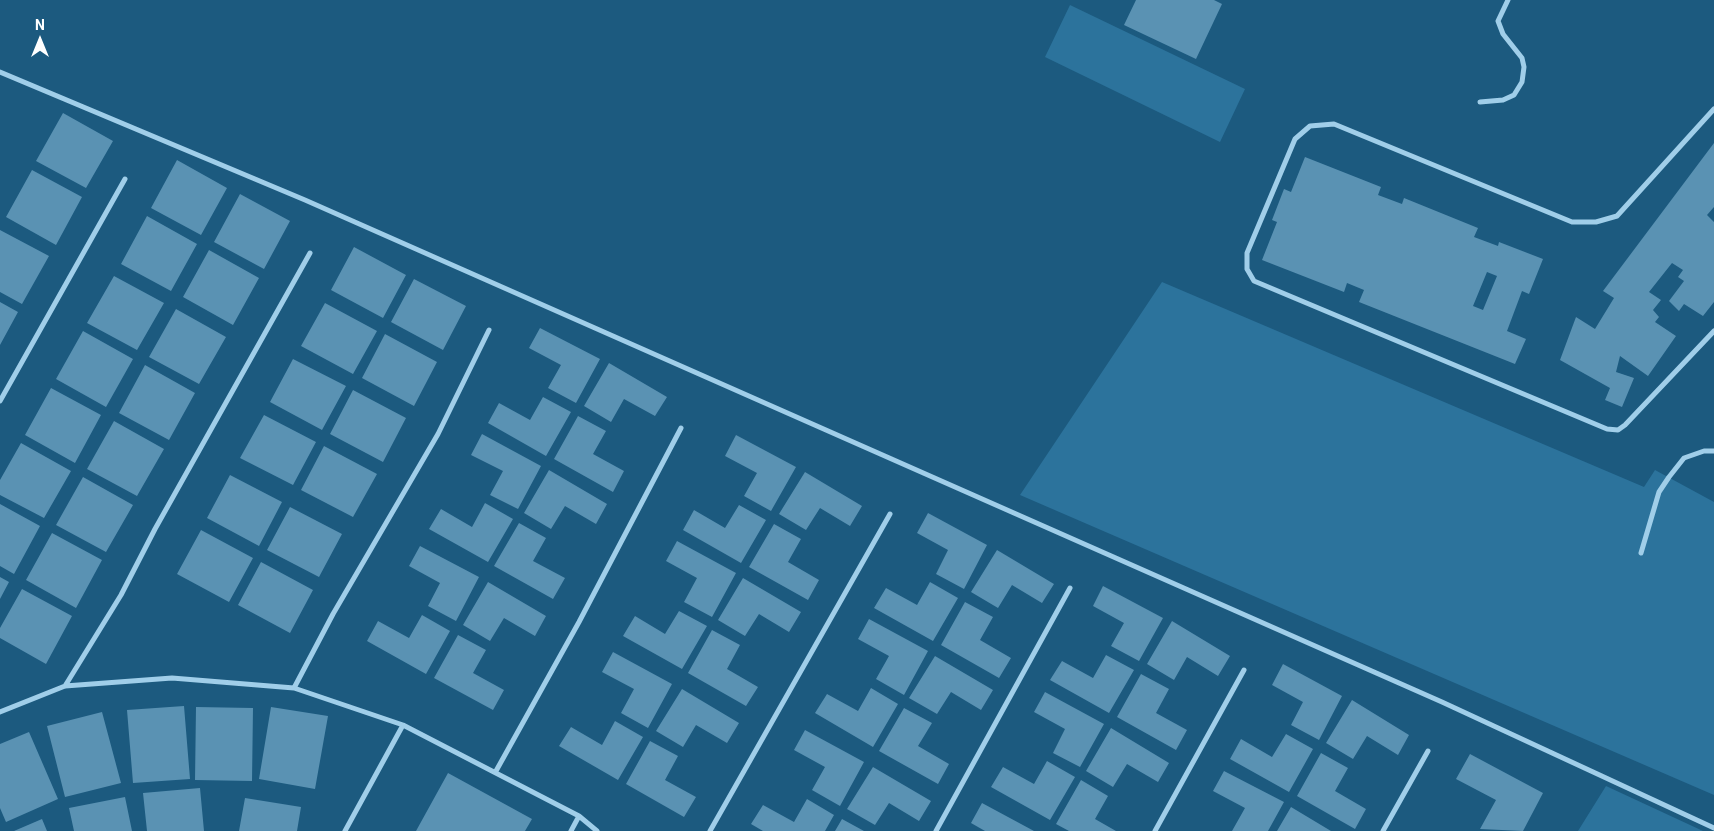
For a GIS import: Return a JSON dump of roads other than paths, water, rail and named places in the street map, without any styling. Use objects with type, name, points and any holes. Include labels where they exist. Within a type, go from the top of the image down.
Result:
[{"type":"street","points":[[1480,102],[1503,100],[1514,95],[1522,82],[1524,67],[1522,58],[1503,34],[1498,21],[1508,0]]},
{"type":"street","points":[[0,72],[378,232],[1442,702],[1714,828]]},
{"type":"street","points":[[1714,109],[1617,216],[1596,222],[1572,222],[1334,124],[1310,126],[1295,139],[1246,253],[1246,269],[1254,281],[1607,429],[1618,430],[1625,425],[1714,331]]},
{"type":"street","points":[[0,401],[125,179]]},
{"type":"street","points":[[65,686],[122,595],[155,529],[310,253]]},
{"type":"street","points":[[294,688],[337,606],[438,434],[489,330]]},
{"type":"street","points":[[496,771],[579,622],[681,428]]},
{"type":"street","points":[[1641,553],[1659,492],[1669,477],[1684,458],[1704,451],[1714,451]]},
{"type":"street","points":[[710,831],[890,514]]},
{"type":"street","points":[[936,831],[1070,588]]},
{"type":"street","points":[[1155,831],[1244,670]]},
{"type":"street","points":[[0,712],[65,686],[172,678],[294,688],[403,725],[496,771],[579,816],[597,831]]},
{"type":"street","points":[[345,831],[403,725]]},
{"type":"street","points":[[1383,831],[1428,751]]},
{"type":"street","points":[[571,831],[579,816]]}]
